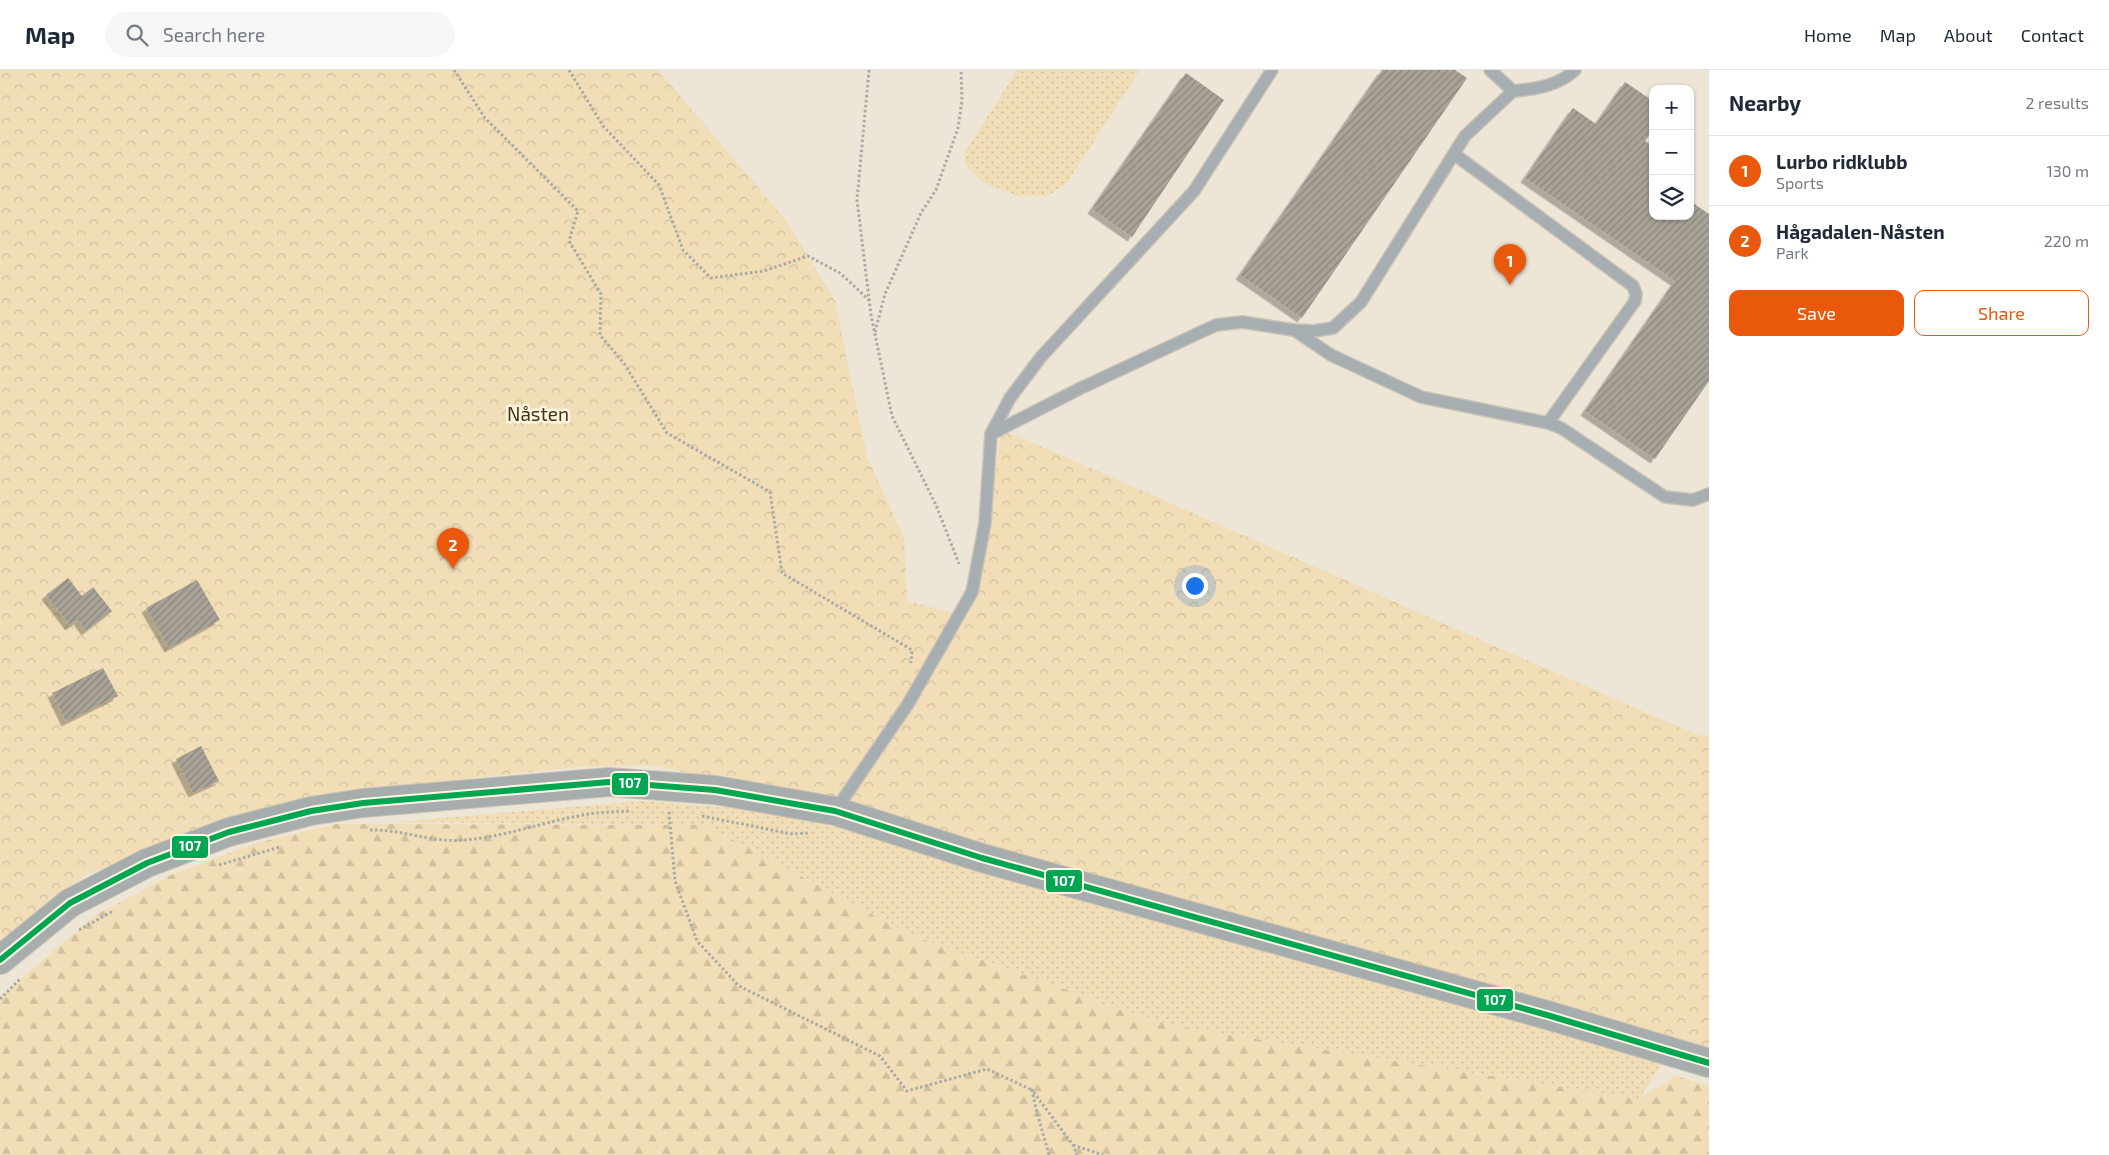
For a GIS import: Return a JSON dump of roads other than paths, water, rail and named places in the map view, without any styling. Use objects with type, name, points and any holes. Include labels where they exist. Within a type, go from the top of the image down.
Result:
[{"type":"street","points":[[0,960],[70,904],[147,863],[229,832],[311,811],[363,803],[609,782],[715,790],[835,811],[982,858],[1547,1015],[1709,1064]]},
{"type":"lane","points":[[835,811],[908,704],[971,595],[985,523],[992,434],[1010,398],[1041,357],[1194,191],[1272,70]]},
{"type":"lane","points":[[1490,70],[1513,91]]},
{"type":"lane","points":[[992,434],[1080,388],[1216,325],[1242,322],[1293,330],[1313,331],[1333,328],[1361,302],[1465,136],[1513,91],[1547,86],[1563,79],[1575,70]]},
{"type":"lane","points":[[1454,154],[1633,286],[1636,294],[1635,301],[1548,423]]},
{"type":"lane","points":[[1293,330],[1331,355],[1421,397],[1548,423],[1560,428],[1665,497],[1694,500],[1709,494]]},
{"type":"place","name":"Lurbo ridklubb","points":[[1510,285]]},
{"type":"place","name":"Hågadalen-Nåsten","points":[[453,569]]},
{"type":"park label","name":"Nåsten","points":[[538,414]]}]
